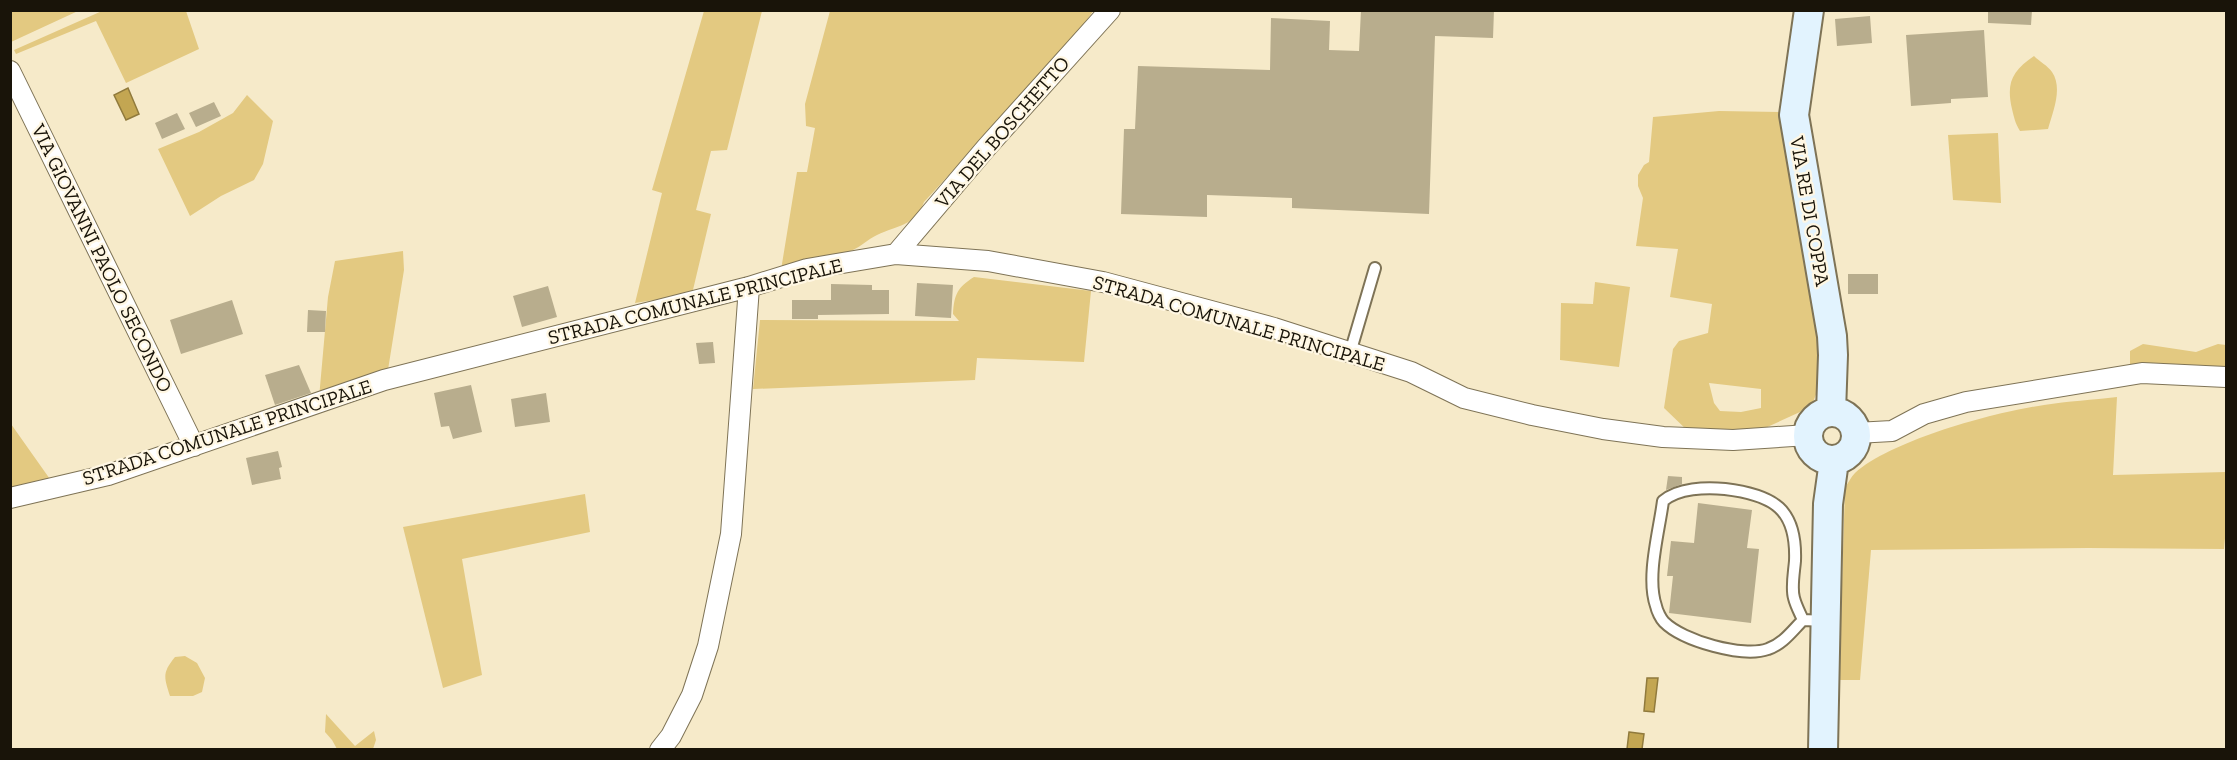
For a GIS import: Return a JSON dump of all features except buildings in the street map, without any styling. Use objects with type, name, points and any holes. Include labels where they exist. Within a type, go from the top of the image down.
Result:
[{"type":"street","name":"VIA DEL BOSCHETTO","points":[[896,254],[986,148],[1110,10]]},
{"type":"street","name":"VIA RE DI COPPA","points":[[1809,10],[1794,115],[1832,336],[1831,412]]},
{"type":"street","name":"VIA GIOVANNI PAOLO SECONDO","points":[[10,70],[194,446]]},
{"type":"street","name":"STRADA COMUNALE PRINCIPALE","points":[[10,498],[108,475],[384,380],[749,287],[807,268],[896,254],[988,261],[1103,282],[1274,328],[1411,372],[1464,398],[1603,429],[1663,437],[1733,440],[1808,435]]},
{"type":"street","points":[[660,750],[671,736],[692,695],[708,646],[731,534],[749,287]]},
{"type":"street","points":[[1856,433],[1892,430],[1924,414],[1966,402],[2142,374],[2226,376]]},
{"type":"street","points":[[1831,412],[1845,416],[1854,426],[1856,433],[1857,440],[1851,452],[1834,460],[1818,456],[1810,447],[1808,435],[1813,422],[1824,413],[1831,412]]},
{"type":"street","points":[[1823,750],[1814,620],[1834,460]]},
{"type":"lane","points":[[1350,353],[1375,268]]},
{"type":"lane","points":[[1723,489],[1751,494],[1782,508],[1793,526],[1796,550],[1793,597],[1814,620],[1767,650],[1748,651],[1712,646],[1684,635],[1663,622],[1655,606],[1652,581],[1663,501],[1671,494],[1723,489]]},
{"type":"shaded area","points":[[11,10],[78,10],[78,11],[11,42]]},
{"type":"shaded area","points":[[102,11],[186,11],[199,49],[126,83],[96,21],[16,54],[14,50]]},
{"type":"shaded area","points":[[704,11],[762,11],[727,150],[711,151],[696,210],[711,214],[692,294],[635,303],[662,193],[652,190]]},
{"type":"shaded area","points":[[830,11],[1093,11],[1075,38],[924,202],[916,216],[905,224],[874,237],[846,253],[781,270],[797,172],[807,172],[815,128],[806,126],[805,104]]},
{"type":"shaded area","points":[[2034,56],[2050,70],[2055,78],[2056,100],[2048,129],[2020,131],[2010,100],[2012,78],[2020,67]]},
{"type":"shaded area","points":[[128,88],[139,114],[126,120],[114,95]]},
{"type":"shaded area","points":[[247,95],[273,121],[263,164],[254,180],[221,196],[190,216],[158,149],[199,132],[233,113]]},
{"type":"shaded area","points":[[1719,111],[1781,112],[1817,302],[1821,382],[1813,402],[1800,412],[1765,428],[1689,432],[1664,408],[1673,349],[1679,341],[1708,333],[1712,304],[1670,297],[1678,249],[1636,246],[1643,198],[1638,186],[1638,175],[1644,165],[1649,162],[1653,117]],"holes":[[[1709,383],[1761,389],[1761,408],[1741,412],[1720,411],[1714,403]]]},
{"type":"shaded area","points":[[1998,133],[2001,203],[1953,200],[1948,135]]},
{"type":"shaded area","points":[[403,251],[404,270],[387,376],[319,398],[328,297],[335,261]]},
{"type":"shaded area","points":[[974,277],[1091,291],[1084,362],[977,358],[975,380],[753,389],[760,320],[959,321],[953,314],[954,301],[964,284]]},
{"type":"shaded area","points":[[1595,282],[1630,287],[1619,367],[1560,360],[1561,303],[1593,304]]},
{"type":"shaded area","points":[[2143,344],[2196,352],[2218,344],[2226,345],[2226,371],[2130,369],[2130,351]]},
{"type":"shaded area","points":[[2117,397],[2113,475],[2226,472],[2224,549],[1871,550],[1860,680],[1839,680],[1845,488],[1855,473],[1893,449],[1972,421],[2062,402]]},
{"type":"shaded area","points":[[11,424],[52,482],[11,491]]},
{"type":"shaded area","points":[[585,494],[590,532],[462,559],[482,675],[443,688],[403,527]]},
{"type":"shaded area","points":[[185,656],[197,663],[205,678],[202,692],[193,696],[170,696],[166,671],[175,657]]},
{"type":"shaded area","points":[[1647,678],[1658,678],[1654,712],[1644,711]]},
{"type":"shaded area","points":[[326,714],[355,746],[374,731],[376,740],[373,749],[337,749],[325,732]]},
{"type":"shaded area","points":[[1629,732],[1644,734],[1642,749],[1627,749]]}]
